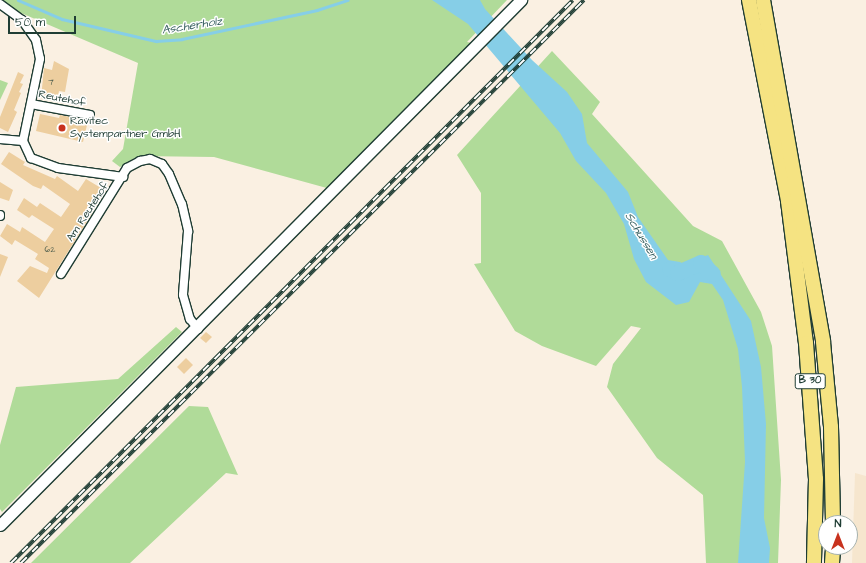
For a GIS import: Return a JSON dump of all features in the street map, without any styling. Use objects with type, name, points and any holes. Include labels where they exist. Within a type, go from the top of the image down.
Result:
[{"type":"highway","name":"B 30","points":[[749,0],[788,201],[806,343],[816,480],[814,563]]},
{"type":"highway","name":"B 30","points":[[763,0],[823,342],[831,427],[833,515]]},
{"type":"street","points":[[0,525],[198,329],[521,0]]},
{"type":"street","points":[[0,4],[22,20],[36,40],[40,59],[23,141],[0,139]]},
{"type":"street","name":"Reutehof","points":[[31,104],[90,115]]},
{"type":"street","name":"Am Reutehof","points":[[23,141],[31,158],[58,168],[123,177],[61,274]]},
{"type":"street","points":[[123,177],[127,168],[140,161],[150,159],[162,164],[169,174],[182,204],[188,231],[182,295],[190,319],[198,329]]},
{"type":"shaded area","points":[[855,473],[866,476],[866,563],[852,563],[852,555],[858,555],[858,515],[854,515]]},
{"type":"green space","points":[[0,0],[507,0],[467,42],[478,44],[334,190],[214,157],[138,156],[120,167],[112,161],[123,149],[138,63],[0,4]]},
{"type":"green space","points":[[552,51],[600,102],[592,114],[693,226],[722,241],[761,312],[772,346],[781,480],[778,563],[706,563],[703,495],[657,458],[607,387],[613,364],[641,328],[631,326],[596,366],[542,346],[515,331],[474,264],[481,263],[481,193],[457,155]]},
{"type":"green space","points":[[0,80],[8,83],[0,100]]},
{"type":"green space","points":[[176,327],[182,332],[2,512],[0,509],[0,445],[16,387],[118,379]]},
{"type":"green space","points":[[189,406],[208,407],[238,475],[226,473],[130,563],[31,563]]},
{"type":"water","points":[[432,0],[480,0],[485,9],[532,60],[567,92],[582,114],[587,143],[628,192],[638,217],[668,260],[680,262],[694,270],[698,259],[708,255],[751,321],[761,367],[766,424],[764,518],[770,548],[769,563],[738,563],[745,462],[742,387],[738,349],[723,300],[712,284],[700,282],[689,302],[676,305],[646,282],[634,259],[624,224],[606,193],[576,161],[560,133],[468,24]]},
{"type":"building","points":[[54,61],[69,69],[65,92],[59,91],[57,101],[41,98],[44,68],[52,70]]},
{"type":"building","points":[[18,72],[24,75],[20,83],[23,84],[14,110],[17,112],[8,132],[0,128],[0,117]]},
{"type":"building","name":"Ravitec Systempartner GmbH","points":[[40,114],[59,118],[60,115],[76,118],[75,122],[87,125],[83,142],[36,131]]},
{"type":"building","points":[[9,152],[25,162],[23,165],[55,179],[57,176],[78,191],[86,179],[106,191],[39,298],[17,281],[30,266],[47,273],[49,268],[35,259],[38,254],[15,240],[12,245],[0,236],[7,224],[20,232],[22,227],[45,242],[54,229],[32,215],[29,218],[17,210],[24,198],[37,207],[40,203],[61,217],[70,204],[43,185],[41,189],[33,186],[1,164]]},
{"type":"building","points":[[0,182],[13,190],[9,201],[0,198]]},
{"type":"building","points":[[0,254],[8,257],[0,277]]},
{"type":"building","points":[[206,332],[212,337],[206,343],[200,338]]},
{"type":"building","points":[[186,358],[193,365],[184,374],[177,367]]},
{"type":"waterway","name":"Ascherholz","points":[[18,0],[62,19],[156,41],[182,39],[317,10],[347,0]]},
{"type":"waterway","name":"Schussen","points":[[670,269],[678,273],[701,263],[713,274]]},
{"type":"railway","points":[[11,563],[573,0]]},
{"type":"railway","points":[[21,563],[584,0]]},
{"type":"place","name":"Ravitec Systempartner GmbH","points":[[62,128]]}]
